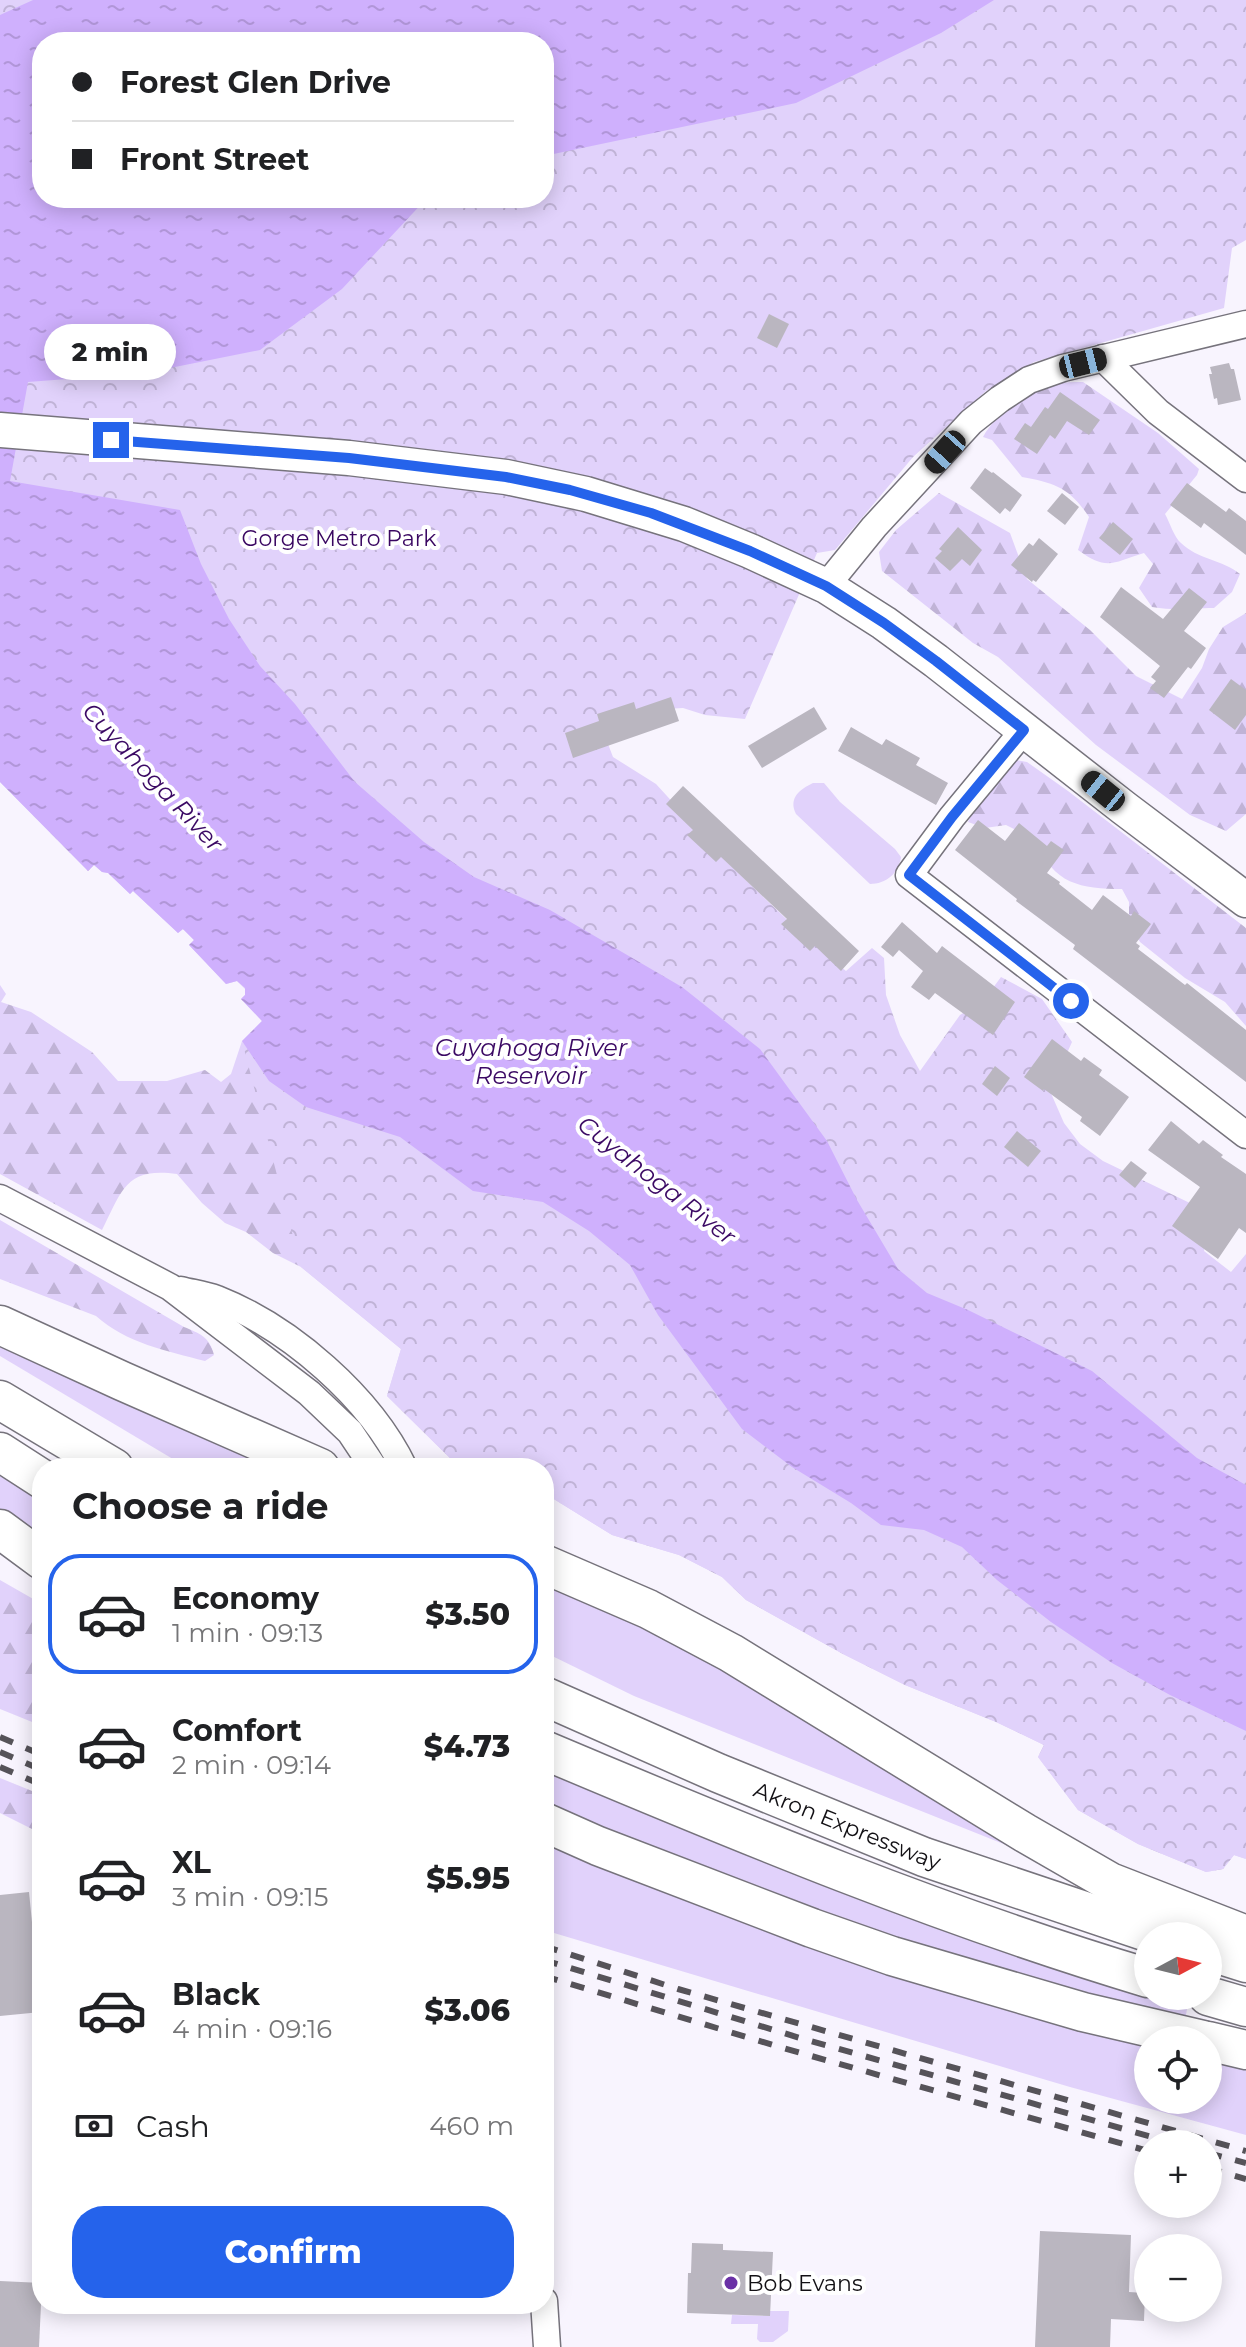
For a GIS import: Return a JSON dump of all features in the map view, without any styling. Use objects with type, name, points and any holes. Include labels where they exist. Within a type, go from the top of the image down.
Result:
[{"type":"highway","points":[[0,1325],[297,1458]]},
{"type":"highway","points":[[0,1400],[97,1458]]},
{"type":"highway","points":[[0,1452],[32,1473]]},
{"type":"highway","points":[[0,1529],[32,1553]]},
{"type":"highway","points":[[554,1568],[648,1609],[731,1653],[1110,1882],[1246,1935]]},
{"type":"highway","name":"Akron Expressway","points":[[554,1700],[718,1773],[924,1857],[1134,1928]]},
{"type":"highway","name":"Akron Expressway","points":[[554,1754],[917,1902],[1134,1973]]},
{"type":"highway","points":[[554,1826],[812,1928],[892,1956],[1083,2012],[1142,2026]]},
{"type":"highway","points":[[1222,1955],[1246,1963]]},
{"type":"highway","points":[[1222,2000],[1246,2007]]},
{"type":"highway","points":[[1222,2045],[1246,2050]]},
{"type":"main road","points":[[0,430],[349,458],[506,477],[555,486],[684,524],[826,586],[884,623],[1246,900]]},
{"type":"street","points":[[826,586],[874,527],[971,422],[1029,380],[1063,368],[1246,324]]},
{"type":"street","points":[[1103,358],[1158,412],[1246,479]]},
{"type":"street","points":[[1024,730],[909,875],[1246,1135]]},
{"type":"street","points":[[0,1198],[170,1287],[309,1393],[350,1432],[367,1458]]},
{"type":"street","points":[[170,1287],[216,1299],[274,1328],[344,1385],[400,1458]]},
{"type":"street","points":[[545,2314],[547,2347]]},
{"type":"green space","name":"Gorge Metro Park","points":[[0,0],[1246,0],[1246,240],[1232,248],[1224,308],[1034,362],[986,391],[913,457],[835,550],[817,553],[745,719],[705,715],[683,708],[666,709],[608,744],[613,757],[656,784],[731,866],[846,971],[872,948],[884,958],[886,995],[900,1035],[920,1071],[960,1015],[984,1000],[1001,977],[1042,999],[1072,1042],[1050,1091],[1064,1123],[1080,1144],[1103,1161],[1194,1205],[1210,1228],[1204,1251],[1231,1272],[1246,1254],[1246,1859],[1234,1855],[1223,1869],[1206,1872],[1138,1844],[1078,1810],[1038,1757],[1044,1745],[905,1685],[843,1654],[746,1600],[722,1577],[679,1555],[612,1535],[554,1499],[554,1458],[450,1458],[387,1396],[401,1349],[301,1267],[242,1041],[262,1021],[241,999],[245,989],[237,981],[226,984],[189,945],[194,940],[183,929],[178,933],[133,891],[130,894],[108,873],[94,865],[88,871],[0,782]]},
{"type":"green space","points":[[1083,382],[1158,433],[1199,469],[1165,514],[1176,537],[1187,548],[1240,574],[1232,592],[1214,608],[1152,607],[1139,588],[1153,564],[1144,553],[1103,563],[1078,550],[1089,517],[1082,507],[1061,488],[1022,477],[992,440],[983,437],[996,419],[1025,398],[1057,384]]},
{"type":"green space","points":[[939,493],[1010,533],[1027,579],[1090,630],[1136,676],[1182,699],[1223,627],[1246,613],[1246,814],[1226,831],[1190,815],[1096,745],[998,657],[973,643],[882,571],[879,552],[896,530]]},
{"type":"green space","points":[[1016,760],[1027,762],[1068,791],[1246,928],[1246,1026],[1225,1002],[1185,978],[1140,942],[1129,922],[1129,902],[1122,889],[1094,888],[1070,881],[1051,867],[1038,841],[1006,825],[985,828],[968,822],[977,804]]},
{"type":"green space","points":[[813,783],[824,783],[840,802],[895,849],[901,857],[898,868],[891,876],[870,884],[796,814],[794,799]]},
{"type":"green space","points":[[0,985],[6,994],[1,1002],[31,1012],[92,1052],[118,1081],[167,1081],[205,1070],[221,1082],[231,1074],[242,1041],[269,1081],[1246,1859],[1234,1855],[1223,1869],[1206,1872],[1138,1844],[1078,1810],[1038,1757],[1044,1745],[905,1685],[843,1654],[746,1600],[722,1577],[679,1555],[612,1535],[554,1499],[554,1458],[450,1458],[387,1396],[401,1349],[301,1267],[273,1253],[246,1232],[225,1223],[202,1203],[177,1174],[146,1174],[136,1178],[121,1193],[102,1230],[0,1174]]},
{"type":"green space","points":[[0,1220],[199,1334],[210,1344],[214,1355],[205,1361],[148,1345],[120,1333],[96,1316],[0,1279]]},
{"type":"green space","points":[[0,1334],[268,1458],[171,1458],[0,1356]]},
{"type":"green space","points":[[0,1476],[32,1495],[32,1539],[0,1512]]},
{"type":"green space","points":[[0,1580],[32,1598],[32,1722],[0,1709]]},
{"type":"green space","points":[[554,1581],[656,1623],[1016,1849],[634,1696],[554,1657]]},
{"type":"green space","points":[[554,1769],[974,1939],[1134,1992],[1134,2008],[995,1971],[737,1884],[554,1811]]},
{"type":"green space","points":[[0,1778],[32,1791],[32,1829],[0,1813]]},
{"type":"green space","points":[[554,1843],[1134,2035],[1134,2104],[554,1933]]},
{"type":"green space","points":[[1143,2010],[1187,2010],[1185,2021]]},
{"type":"green space","points":[[1222,2051],[1246,2057],[1246,2135],[1169,2114],[1222,2114]]},
{"type":"green space","points":[[770,2311],[789,2311],[788,2331],[773,2342],[757,2339],[758,2324],[731,2324],[732,2315],[770,2316]]},
{"type":"water","name":"Cuyahoga River Reservoir","points":[[33,0],[994,0],[941,33],[796,103],[554,154],[554,32],[32,32],[32,208],[418,208],[342,289],[260,350],[145,373],[28,382],[10,481],[180,510],[201,564],[229,619],[260,666],[295,704],[355,782],[424,842],[474,877],[550,910],[682,987],[760,1049],[827,1141],[898,1269],[927,1293],[1092,1371],[1197,1458],[1246,1485],[1246,1731],[1112,1663],[1051,1622],[997,1580],[962,1547],[924,1530],[881,1525],[792,1467],[742,1429],[658,1315],[630,1265],[589,1231],[543,1202],[473,1191],[400,1137],[306,1107],[269,1081],[242,1041],[262,1021],[241,999],[245,988],[237,981],[226,984],[189,945],[194,940],[183,929],[178,933],[133,891],[130,894],[108,873],[94,865],[88,871],[0,782],[0,15]]},
{"type":"building","points":[[769,314],[789,324],[777,348],[757,338]]},
{"type":"building","points":[[1229,363],[1234,369],[1241,400],[1218,405],[1217,398],[1214,399],[1210,367]]},
{"type":"building","points":[[1060,392],[1100,420],[1089,435],[1067,421],[1055,439],[1050,435],[1037,454],[1014,439],[1025,423],[1031,427]]},
{"type":"building","points":[[985,468],[1022,495],[1010,512],[1005,508],[1000,514],[970,488]]},
{"type":"building","points":[[1187,483],[1226,512],[1229,508],[1246,521],[1246,555],[1204,523],[1201,528],[1170,505]]},
{"type":"building","points":[[1062,493],[1079,507],[1065,525],[1047,511]]},
{"type":"building","points":[[1113,522],[1133,539],[1120,555],[1099,538]]},
{"type":"building","points":[[958,527],[982,550],[970,566],[962,559],[950,571],[935,558]]},
{"type":"building","points":[[1039,538],[1058,554],[1036,582],[1032,582],[1011,565],[1029,543],[1033,546]]},
{"type":"building","points":[[1121,587],[1163,619],[1189,588],[1207,602],[1184,631],[1206,648],[1164,698],[1150,688],[1156,681],[1151,677],[1160,666],[1100,617]]},
{"type":"building","points":[[1231,679],[1246,690],[1246,715],[1235,730],[1209,710]]},
{"type":"building","points":[[671,697],[679,721],[573,758],[565,733],[599,721],[597,714],[634,702],[636,709]]},
{"type":"building","points":[[814,707],[827,729],[762,768],[748,746]]},
{"type":"building","points":[[851,727],[882,745],[886,739],[920,758],[916,765],[948,783],[936,805],[838,751]]},
{"type":"building","points":[[683,786],[859,951],[841,971],[815,946],[810,951],[781,924],[787,919],[721,857],[716,862],[687,835],[693,830],[666,804]]},
{"type":"building","points":[[978,820],[1005,841],[1019,823],[1047,846],[1051,841],[1064,850],[1047,873],[1059,884],[1092,910],[1103,895],[1131,916],[1134,911],[1151,924],[1136,943],[1140,946],[1138,949],[1246,1030],[1246,1082],[1073,949],[1075,945],[955,850]]},
{"type":"building","points":[[902,922],[937,953],[942,946],[1015,1002],[993,1035],[935,993],[929,1000],[911,987],[923,971],[899,950],[893,957],[881,947]]},
{"type":"building","points":[[1052,1039],[1081,1061],[1084,1057],[1102,1070],[1099,1075],[1129,1097],[1100,1136],[1080,1121],[1082,1117],[1024,1077]]},
{"type":"building","points":[[995,1066],[1010,1078],[997,1096],[982,1084]]},
{"type":"building","points":[[1171,1121],[1199,1144],[1203,1140],[1246,1174],[1246,1233],[1239,1228],[1218,1259],[1172,1226],[1200,1187],[1148,1150]]},
{"type":"building","points":[[1017,1131],[1041,1151],[1028,1167],[1004,1147]]},
{"type":"building","points":[[1131,1161],[1147,1173],[1135,1188],[1119,1175]]},
{"type":"building","points":[[29,1892],[32,2013],[0,2016],[0,1895]]},
{"type":"building","points":[[1040,2231],[1131,2235],[1129,2292],[1134,2292],[1134,2320],[1111,2319],[1110,2347],[1035,2347]]},
{"type":"building","points":[[692,2243],[723,2244],[723,2250],[773,2252],[770,2316],[687,2313]]},
{"type":"building","points":[[0,2281],[32,2283],[32,2314],[41,2314],[39,2347],[0,2347]]},
{"type":"railway","points":[[0,1737],[32,1751]]},
{"type":"railway","points":[[0,1752],[32,1766]]},
{"type":"railway","points":[[0,1767],[32,1781]]},
{"type":"railway","points":[[554,1949],[678,1989],[1246,2151]]},
{"type":"railway","points":[[554,1963],[800,2038],[1134,2132]]},
{"type":"railway","points":[[554,1979],[783,2048],[1134,2147]]},
{"type":"railway","points":[[1222,2157],[1246,2163]]},
{"type":"railway","points":[[1222,2172],[1246,2179]]},
{"type":"place","name":"Bob Evans","points":[[731,2283]]},
{"type":"route","points":[[111,440],[349,458],[555,486],[684,524],[826,586],[884,623],[1024,730],[909,875],[1071,1001]]},
{"type":"water label","name":"Cuyahoga River","points":[[153,777]]},
{"type":"water label","name":"Cuyahoga River","points":[[657,1180]]}]
